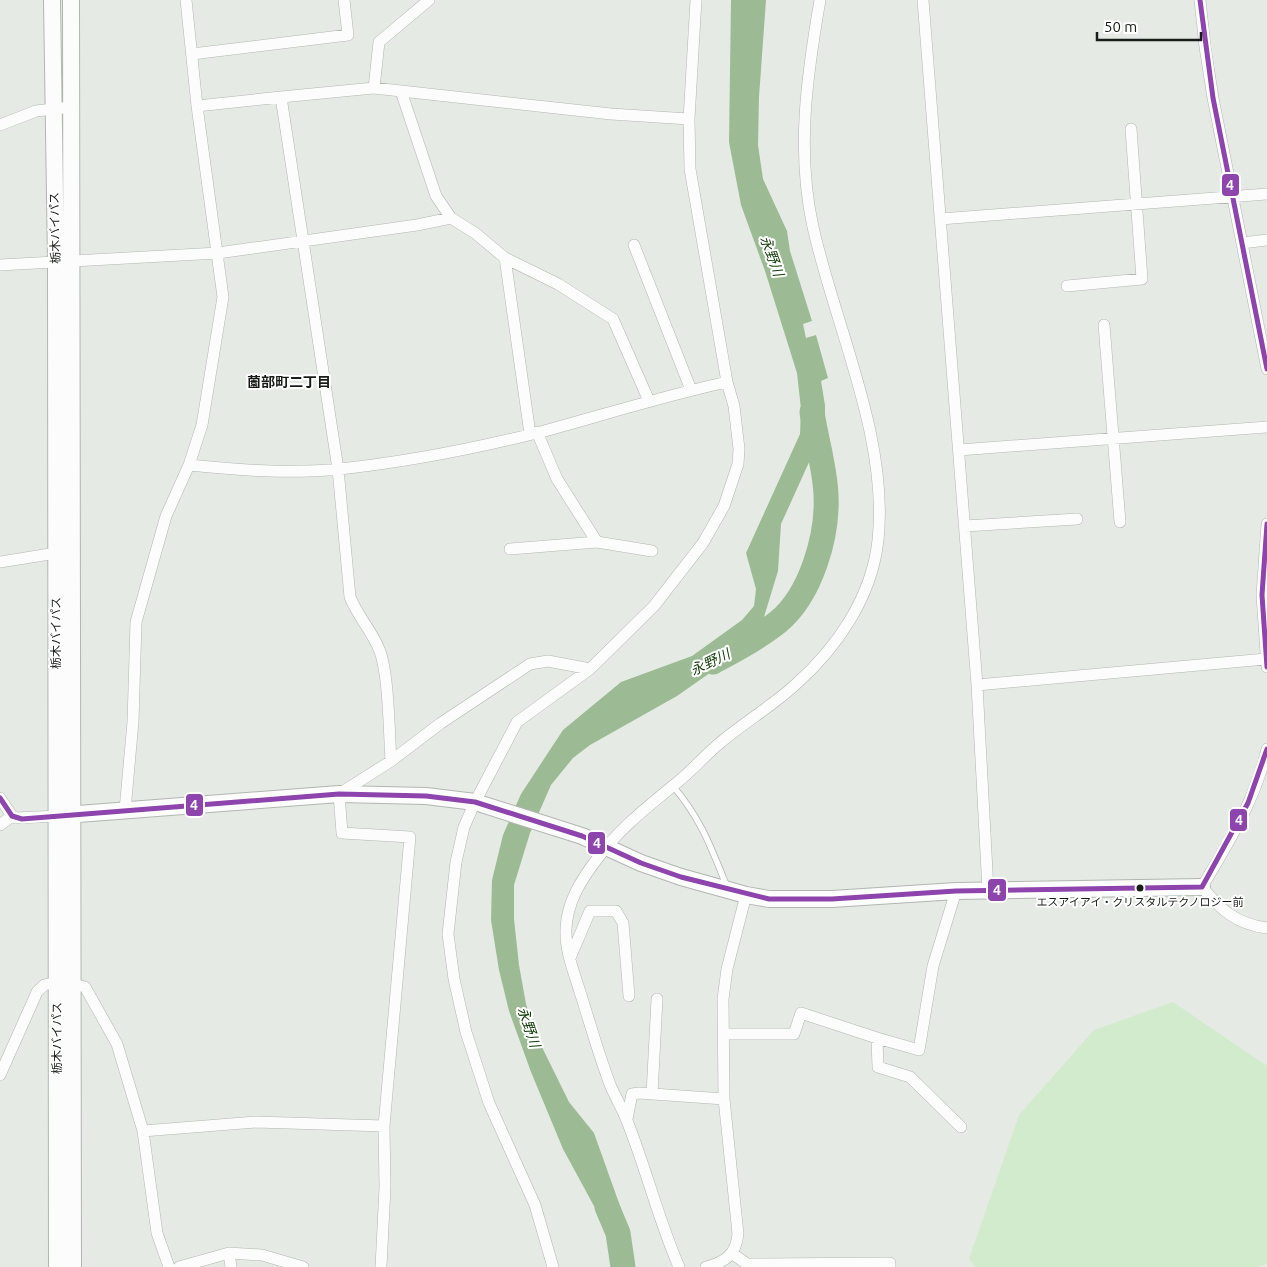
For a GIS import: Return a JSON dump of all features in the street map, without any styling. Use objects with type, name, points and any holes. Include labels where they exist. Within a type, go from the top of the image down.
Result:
[{"type":"main road","name":"栃木バイパス","points":[[52,0],[53,109],[64,261],[74,814],[64,983],[56,1267]]},
{"type":"main road","name":"栃木バイパス","points":[[72,0],[71,107],[64,261],[56,553],[57,816],[73,1267]]},
{"type":"main road","points":[[57,816],[339,794],[426,796],[480,804],[582,836],[641,863],[728,891],[769,898],[832,899],[956,891],[1202,886]]},
{"type":"street","points":[[125,810],[134,722],[136,622],[166,516],[189,465],[202,425],[223,297],[197,106],[186,0]]},
{"type":"street","points":[[192,54],[348,35],[344,0]]},
{"type":"street","points":[[374,88],[379,42],[429,0]]},
{"type":"street","points":[[554,1267],[535,1205],[489,1103],[466,1032],[454,979],[448,934],[452,891],[464,827],[480,804],[517,722],[590,670],[654,606],[703,543],[724,506],[738,464],[739,449],[734,406],[727,382],[693,187],[689,119],[696,0]]},
{"type":"street","points":[[679,1267],[669,1244],[653,1191],[627,1121],[610,1085],[569,958],[566,929],[577,885],[606,846],[640,811],[672,786],[722,741],[796,685],[819,661],[854,615],[866,590],[878,542],[878,478],[872,442],[816,242],[806,171],[804,102],[820,0]]},
{"type":"street","points":[[923,0],[977,685],[988,890]]},
{"type":"street","points":[[1200,0],[1204,47],[1213,98],[1267,369]]},
{"type":"street","points":[[197,106],[374,88],[610,114],[689,119]]},
{"type":"street","points":[[401,91],[436,196],[451,218],[506,258],[564,287],[613,319],[649,401]]},
{"type":"street","points":[[281,97],[301,242],[338,469],[350,597],[357,616],[379,649],[384,672],[391,761]]},
{"type":"street","points":[[0,124],[36,111],[71,107]]},
{"type":"street","points":[[1067,286],[1142,279],[1131,129]]},
{"type":"street","points":[[940,219],[1267,194]]},
{"type":"street","points":[[0,265],[218,254],[417,225],[451,218]]},
{"type":"street","points":[[1242,243],[1267,240]]},
{"type":"street","points":[[634,245],[691,390]]},
{"type":"street","points":[[506,258],[534,433],[557,479],[597,542]]},
{"type":"street","points":[[1104,325],[1120,522]]},
{"type":"street","points":[[189,465],[243,471],[338,469],[424,456],[534,433],[649,401],[727,382]]},
{"type":"street","points":[[959,450],[1267,427]]},
{"type":"street","points":[[965,526],[1077,519]]},
{"type":"street","points":[[977,685],[1267,663],[1262,595],[1267,525]]},
{"type":"street","points":[[510,549],[597,542],[652,550]]},
{"type":"street","points":[[0,562],[56,553]]},
{"type":"street","points":[[381,1267],[385,1187],[384,1126],[410,837],[342,833],[339,794],[391,761],[441,723],[530,664],[548,661],[590,670]]},
{"type":"street","points":[[1267,749],[1260,779],[1241,820],[1202,886],[1219,908],[1255,926],[1267,928]]},
{"type":"street","points":[[0,798],[12,816]]},
{"type":"street","points":[[0,824],[12,816],[22,818],[57,816]]},
{"type":"street","points":[[725,1034],[794,1034],[801,1013],[919,1050],[933,966],[956,891]]},
{"type":"street","points":[[706,1267],[733,1254],[737,1245],[738,1234],[724,1099],[725,1034],[723,998],[727,969],[746,895]]},
{"type":"street","points":[[569,958],[590,912],[616,911],[622,923],[630,996]]},
{"type":"street","points":[[0,1075],[37,992],[44,985],[64,983],[85,987],[117,1044],[143,1131],[157,1233],[169,1267]]},
{"type":"street","points":[[652,1094],[657,999]]},
{"type":"street","points":[[878,1038],[878,1066],[910,1077],[961,1127]]},
{"type":"street","points":[[627,1121],[632,1094],[724,1099]]},
{"type":"street","points":[[143,1131],[256,1122],[384,1126]]},
{"type":"street","points":[[229,1253],[231,1267]]},
{"type":"street","points":[[179,1267],[229,1253],[262,1255],[300,1266]]},
{"type":"street","points":[[733,1254],[747,1264],[890,1263],[890,1267]]},
{"type":"lane","points":[[672,786],[692,809],[709,841],[728,891]]},
{"type":"shaded area","points":[[1173,1002],[1267,1066],[1267,1264],[1257,1267],[975,1267],[969,1259],[1019,1115],[1094,1030]]},
{"type":"water","points":[[731,0],[766,0],[759,97],[758,145],[763,179],[787,231],[790,251],[812,321],[803,324],[806,338],[816,335],[828,378],[821,381],[825,405],[825,427],[781,524],[778,571],[760,630],[727,661],[677,696],[590,745],[573,758],[551,785],[530,833],[514,885],[514,919],[526,1004],[537,1037],[569,1102],[594,1133],[630,1234],[613,1241],[563,1149],[531,1072],[509,1011],[499,970],[491,920],[492,880],[503,835],[521,794],[563,730],[621,682],[692,656],[742,620],[754,606],[756,589],[746,553],[800,434],[801,409],[797,373],[765,271],[741,205],[729,142]]},
{"type":"waterway","name":"永野川","points":[[713,662],[754,639],[778,622],[800,597],[815,564],[824,528],[826,495],[824,474],[812,412]]},
{"type":"waterway","name":"永野川","points":[[607,1207],[618,1233],[623,1267]]},
{"type":"transit line","name":"4","points":[[1200,0],[1213,98],[1267,369]]},
{"type":"transit line","name":"4","points":[[1267,524],[1262,595],[1267,667]]},
{"type":"transit line","name":"4","points":[[1202,887],[1248,803],[1267,749]]},
{"type":"transit line","name":"4","points":[[0,798],[12,816],[22,819],[339,794],[426,796],[475,802],[582,836],[641,863],[681,877],[769,899],[832,899],[956,891],[1202,887]]},
{"type":"place","name":"エスアイアイ・クリスタルテクノロジー前","points":[[1140,888]]},
{"type":"district","name":"薗部町二丁目","points":[[289,382]]}]
